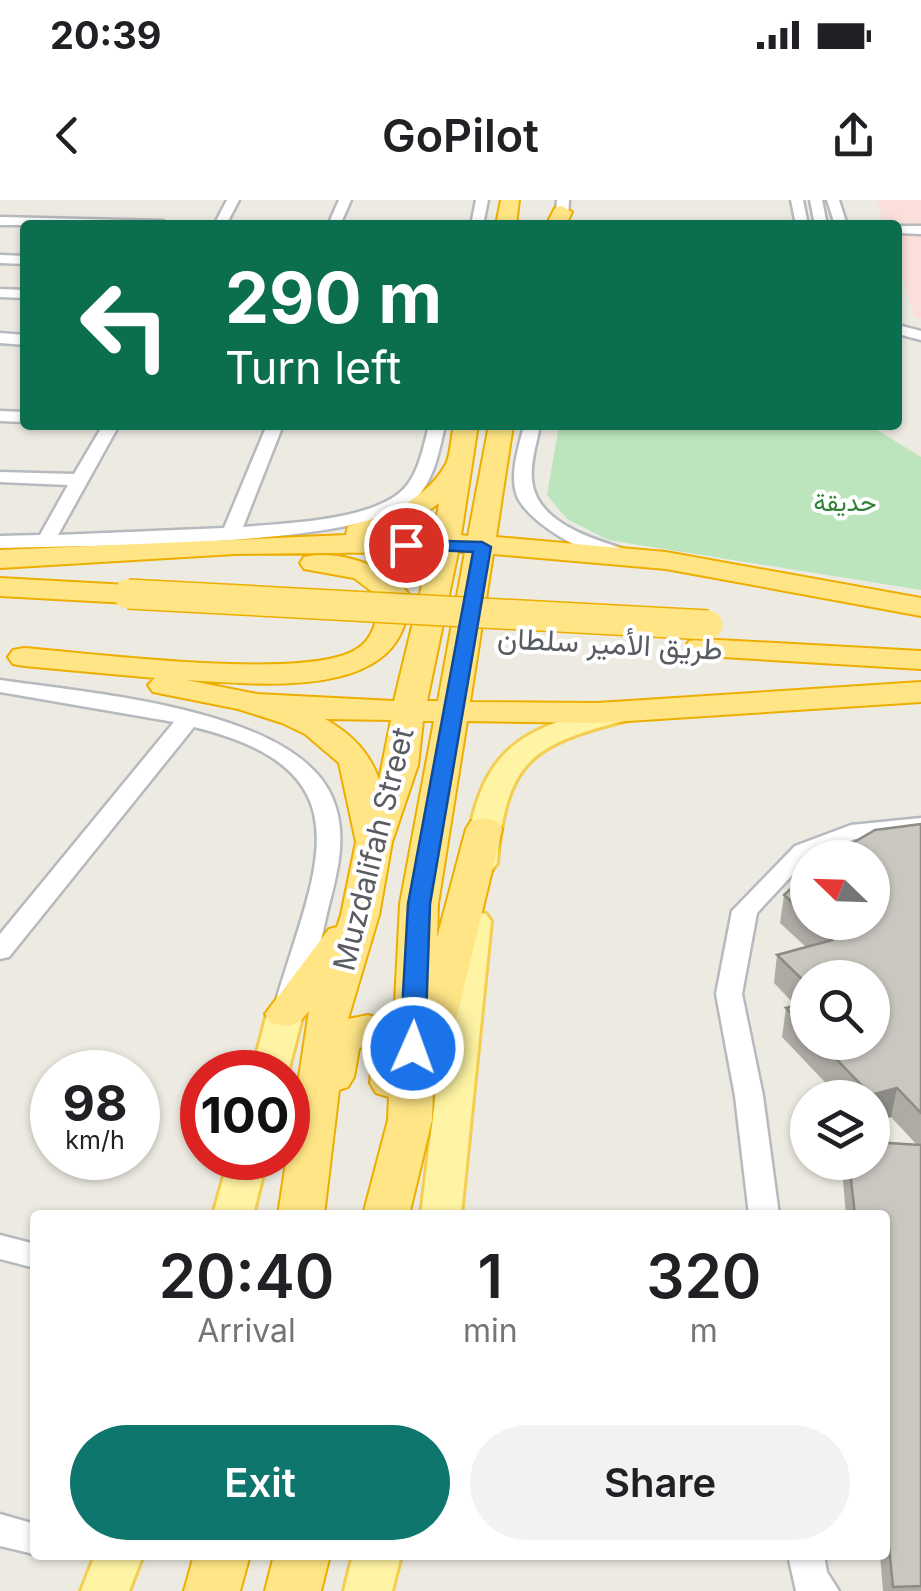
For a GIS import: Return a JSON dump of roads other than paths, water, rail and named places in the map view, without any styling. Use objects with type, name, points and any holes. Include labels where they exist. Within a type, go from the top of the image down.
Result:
[{"type":"highway","points":[[287,546],[405,520],[430,499],[458,466],[456,430]]},
{"type":"highway","name":"Muzdalifah Street","points":[[303,1210],[328,1014],[360,915],[374,842],[401,765],[465,430]]},
{"type":"highway","points":[[410,1120],[419,904],[501,430]]},
{"type":"highway","points":[[0,559],[447,537],[629,556],[921,607]]},
{"type":"highway","points":[[12,655],[248,672],[337,670],[365,659],[395,618],[393,594],[363,571],[341,565],[122,552]]},
{"type":"highway","name":"طريق الأمير سلطان","points":[[0,587],[127,605],[704,636],[921,660]]},
{"type":"highway","name":"طريق الأمير سلطان","points":[[0,611],[127,605]]},
{"type":"highway","name":"طريق الأمير سلطان","points":[[704,636],[921,635]]},
{"type":"highway","points":[[12,655],[257,704],[452,723],[921,692]]},
{"type":"highway","points":[[257,704],[314,724],[355,761],[374,842]]},
{"type":"highway","points":[[384,1210],[484,829]]},
{"type":"highway","points":[[286,1014],[360,915]]},
{"type":"highway","points":[[303,1210],[338,1048],[349,1032],[369,1027],[381,1030],[394,1042],[383,1210]]},
{"type":"highway","points":[[212,1591],[221,1560]]},
{"type":"highway","points":[[293,1591],[301,1560]]},
{"type":"main road","points":[[442,1210],[484,829],[497,782],[526,748],[585,720],[626,712]]},
{"type":"main road","points":[[276,1050],[286,1014]]},
{"type":"main road","points":[[235,1210],[243,1180]]},
{"type":"main road","points":[[368,1591],[376,1560]]},
{"type":"street","points":[[46,540],[109,430]]},
{"type":"street","points":[[232,532],[272,430]]},
{"type":"street","points":[[0,542],[338,524],[401,502],[426,474],[436,430]]},
{"type":"street","points":[[531,430],[523,484],[535,509],[575,540],[629,556]]},
{"type":"street","points":[[0,477],[82,480]]},
{"type":"street","points":[[2,689],[188,720],[233,732],[278,751],[304,768],[324,800],[329,836],[286,1014]]},
{"type":"street","points":[[0,952],[188,720]]},
{"type":"street","points":[[763,1210],[749,1096],[729,994],[744,911],[804,852],[852,832],[921,825]]},
{"type":"street","points":[[0,1247],[30,1255]]},
{"type":"street","points":[[0,1530],[30,1539]]},
{"type":"street","points":[[807,1560],[809,1579],[820,1591]]},
{"type":"park label","name":"حديقة","points":[[845,502]]}]
